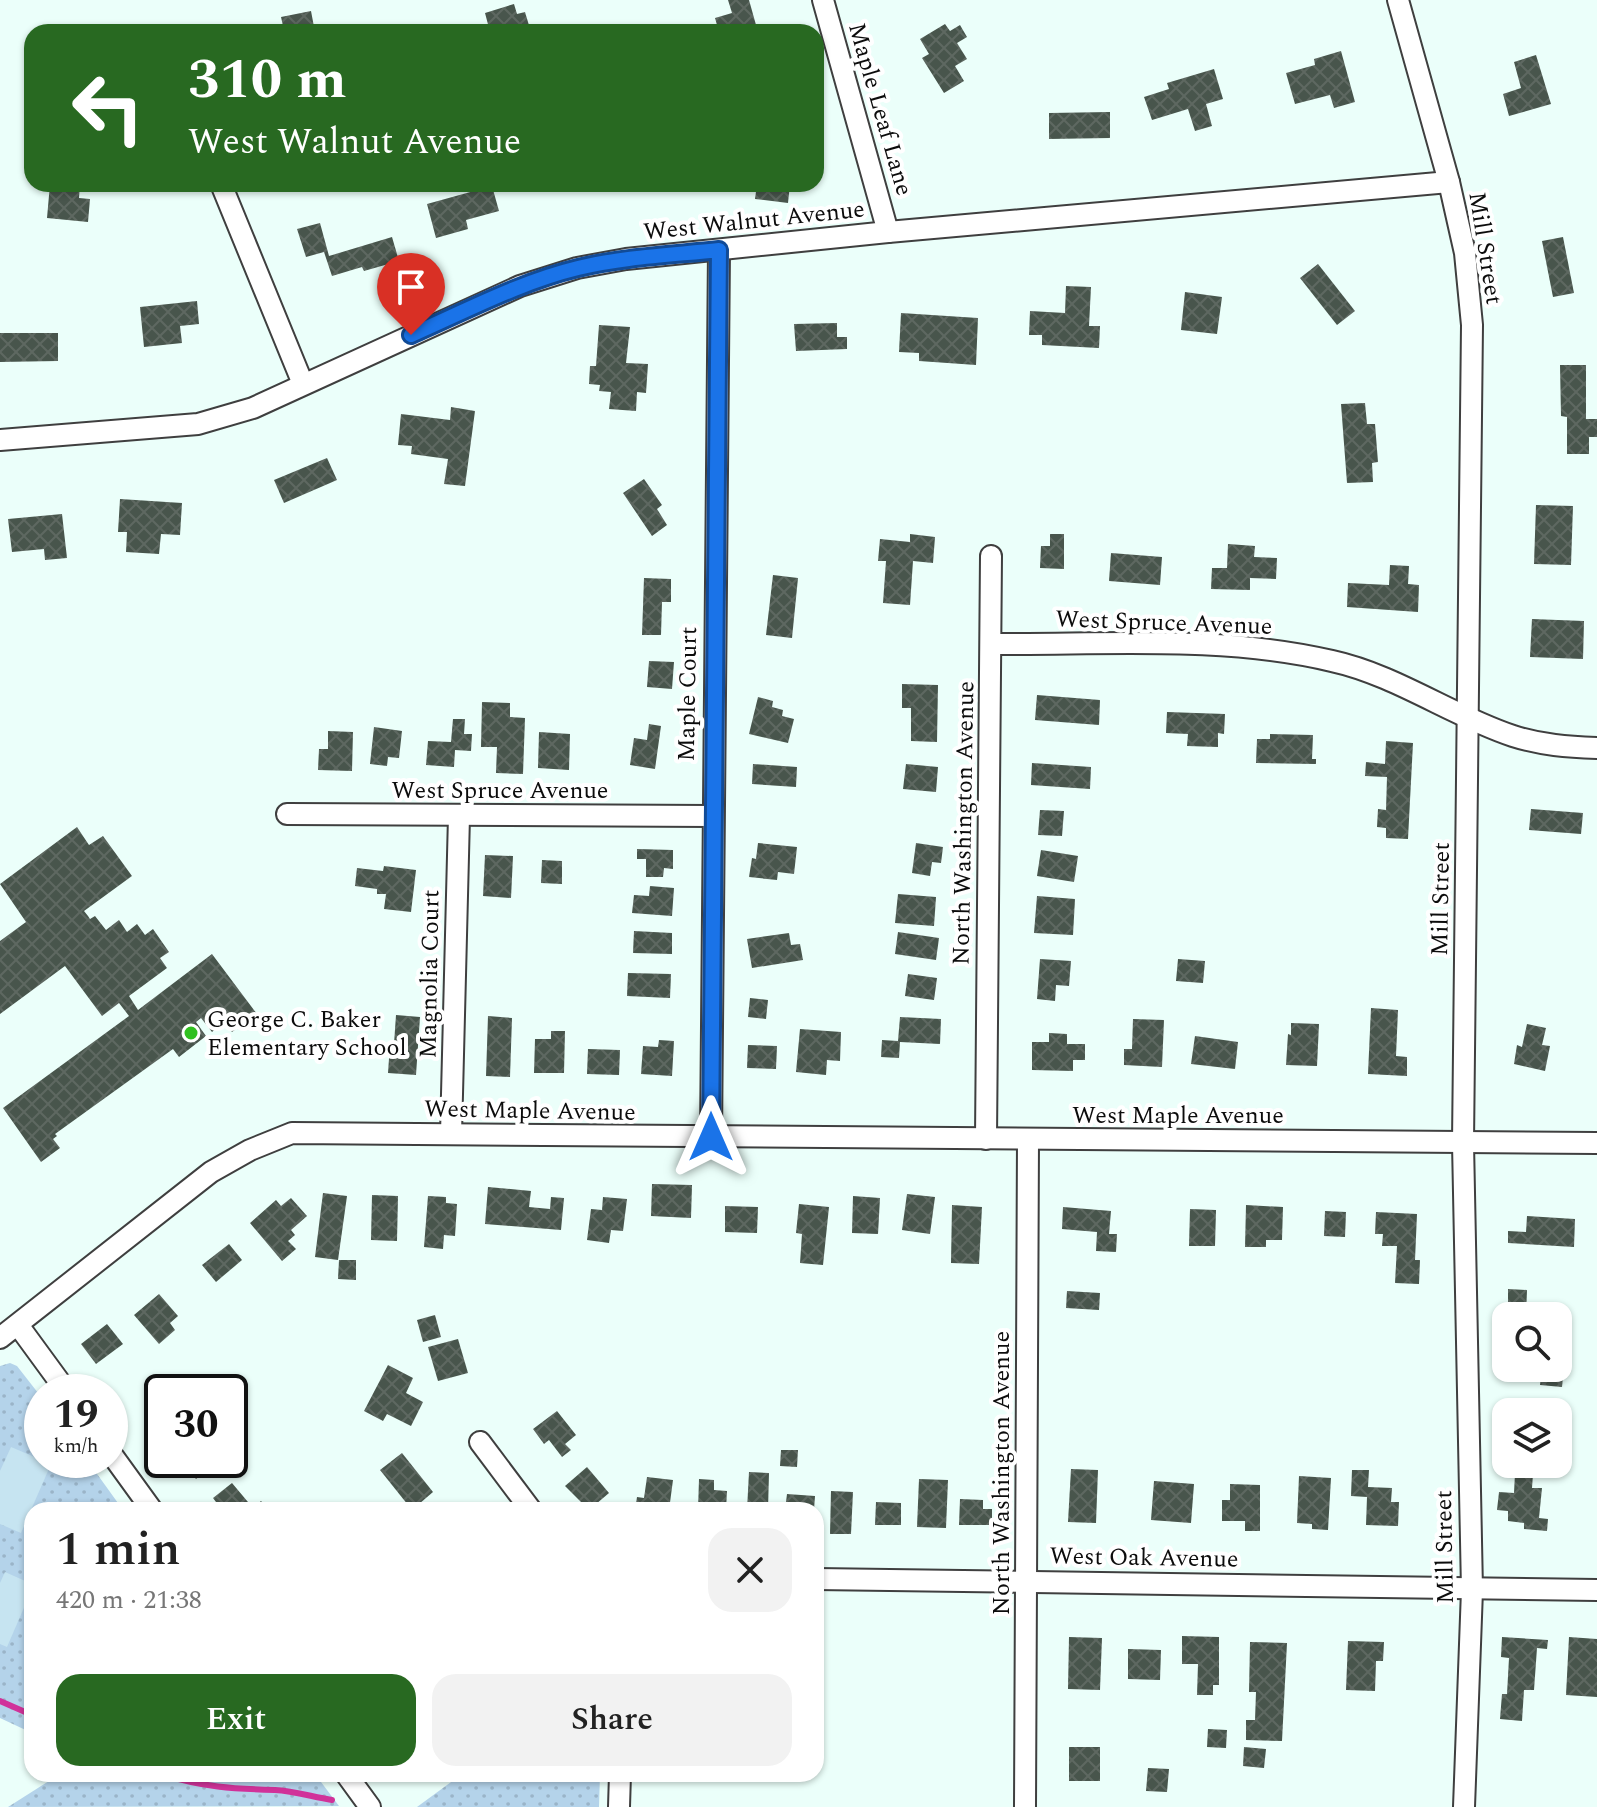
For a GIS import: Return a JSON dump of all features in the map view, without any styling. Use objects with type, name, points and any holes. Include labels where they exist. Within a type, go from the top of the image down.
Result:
[{"type":"street","name":"Maple Leaf Lane","points":[[823,0],[888,232]]},
{"type":"street","name":"Mill Street","points":[[1398,0],[1449,182],[1465,253],[1472,325],[1463,1143],[1472,1590],[1464,1807]]},
{"type":"street","name":"West Walnut Avenue","points":[[0,440],[198,424],[253,408],[520,286],[577,268],[626,259],[888,232],[1449,182]]},
{"type":"street","points":[[224,192],[303,384]]},
{"type":"street","name":"Maple Court","points":[[711,1137],[719,250]]},
{"type":"street","name":"North Washington Avenue","points":[[986,1139],[991,556]]},
{"type":"street","name":"West Spruce Avenue","points":[[991,644],[1215,645],[1275,650],[1335,661],[1391,681],[1510,735],[1539,743],[1597,748]]},
{"type":"street","name":"West Spruce Avenue","points":[[287,814],[712,816]]},
{"type":"street","name":"Magnolia Court","points":[[451,1134],[459,816]]},
{"type":"street","name":"West Maple Avenue","points":[[0,1338],[211,1172],[250,1150],[292,1133],[1597,1143]]},
{"type":"street","name":"North Washington Avenue","points":[[1025,1807],[1028,1140]]},
{"type":"street","points":[[18,1325],[54,1374]]},
{"type":"street","points":[[480,1442],[525,1502]]},
{"type":"street","points":[[128,1477],[146,1502]]},
{"type":"street","name":"West Oak Avenue","points":[[824,1579],[1597,1590]]},
{"type":"street","points":[[352,1782],[370,1807]]},
{"type":"street","points":[[619,1807],[620,1782]]},
{"type":"shaded area","points":[[10,1363],[24,1375],[24,1478],[100,1478],[117,1502],[24,1502],[24,1729],[0,1718],[0,1366]]},
{"type":"shaded area","points":[[11,1447],[24,1453],[24,1478],[45,1478],[34,1502],[24,1502],[21,1533],[0,1524],[0,1471]]},
{"type":"shaded area","points":[[5,1572],[24,1580],[24,1608],[7,1647],[0,1644],[0,1583]]},
{"type":"shaded area","points":[[47,1782],[321,1782],[339,1806],[8,1807]]},
{"type":"shaded area","points":[[451,1782],[600,1782],[599,1807],[417,1807]]},
{"type":"building","points":[[728,0],[749,0],[756,24],[717,24],[715,18],[732,13]]},
{"type":"building","points":[[514,4],[517,14],[525,12],[529,24],[488,24],[485,13]]},
{"type":"building","points":[[311,11],[313,24],[283,24],[281,17]]},
{"type":"building","points":[[945,24],[950,31],[960,25],[967,37],[957,43],[967,59],[955,66],[964,81],[944,93],[922,58],[929,54],[920,39]]},
{"type":"building","points":[[1341,51],[1355,102],[1334,108],[1330,95],[1295,104],[1286,73],[1315,65],[1314,59]]},
{"type":"building","points":[[1536,55],[1551,104],[1509,116],[1503,94],[1521,88],[1514,62]]},
{"type":"building","points":[[1214,69],[1223,99],[1206,104],[1212,126],[1195,131],[1188,109],[1152,120],[1144,97],[1169,89],[1167,83]]},
{"type":"building","points":[[1110,112],[1110,138],[1049,139],[1049,113]]},
{"type":"building","points":[[49,192],[79,192],[79,198],[90,199],[88,222],[47,218]]},
{"type":"building","points":[[470,192],[494,192],[499,211],[466,220],[468,229],[436,238],[427,204]]},
{"type":"building","points":[[756,192],[789,192],[788,203],[755,199]]},
{"type":"building","points":[[320,223],[329,256],[392,237],[399,261],[332,276],[324,252],[306,257],[297,229]]},
{"type":"building","points":[[1563,237],[1574,293],[1553,297],[1542,241]]},
{"type":"building","points":[[1318,264],[1355,311],[1337,325],[1300,278]]},
{"type":"building","points":[[1066,286],[1091,287],[1089,326],[1100,326],[1099,348],[1042,345],[1042,335],[1029,335],[1030,311],[1065,313]]},
{"type":"building","points":[[1185,292],[1222,297],[1217,334],[1181,330]]},
{"type":"building","points":[[197,301],[199,324],[180,326],[182,343],[144,347],[140,307]]},
{"type":"building","points":[[901,313],[978,318],[976,365],[919,361],[919,353],[899,352]]},
{"type":"building","points":[[837,323],[837,337],[847,337],[847,349],[796,351],[794,324]]},
{"type":"building","points":[[599,325],[630,327],[626,363],[648,364],[646,393],[637,392],[636,411],[609,409],[611,392],[599,391],[600,385],[589,384],[590,366],[596,366]]},
{"type":"building","points":[[0,333],[58,333],[58,361],[0,362]]},
{"type":"building","points":[[1560,365],[1586,365],[1586,419],[1597,419],[1597,437],[1589,437],[1589,454],[1567,454],[1567,417],[1561,416]]},
{"type":"building","points":[[1365,403],[1367,424],[1375,424],[1378,462],[1372,463],[1373,482],[1347,483],[1341,404]]},
{"type":"building","points":[[451,407],[475,411],[465,486],[444,484],[448,459],[411,454],[412,446],[398,445],[401,414],[450,420]]},
{"type":"building","points":[[327,458],[337,480],[284,503],[274,480]]},
{"type":"building","points":[[644,479],[662,505],[657,509],[667,525],[652,536],[623,493]]},
{"type":"building","points":[[120,499],[182,503],[180,535],[161,534],[159,554],[126,552],[127,532],[118,532]]},
{"type":"building","points":[[1536,505],[1573,506],[1571,565],[1534,564]]},
{"type":"building","points":[[62,514],[67,558],[45,560],[44,549],[12,552],[8,519]]},
{"type":"building","points":[[910,534],[935,537],[933,563],[913,561],[910,605],[883,603],[886,561],[878,561],[880,539],[910,542]]},
{"type":"building","points":[[1050,534],[1064,534],[1064,569],[1040,568],[1041,546],[1050,546]]},
{"type":"building","points":[[1228,544],[1255,546],[1254,557],[1277,558],[1276,579],[1250,578],[1250,590],[1211,589],[1212,568],[1227,568]]},
{"type":"building","points":[[1111,553],[1162,557],[1160,585],[1109,581]]},
{"type":"building","points":[[1390,565],[1409,566],[1408,584],[1419,585],[1418,612],[1347,607],[1348,583],[1389,585]]},
{"type":"building","points":[[773,575],[798,578],[792,638],[766,635]]},
{"type":"building","points":[[644,578],[671,579],[671,602],[662,602],[661,635],[642,635]]},
{"type":"building","points":[[1532,619],[1584,621],[1583,659],[1530,657]]},
{"type":"building","points":[[649,661],[674,662],[672,689],[647,687]]},
{"type":"building","points":[[902,684],[938,685],[937,742],[911,741],[911,708],[902,708]]},
{"type":"building","points":[[1037,695],[1100,700],[1099,725],[1035,720]]},
{"type":"building","points":[[758,697],[773,701],[772,707],[783,710],[782,716],[794,719],[788,743],[749,734]]},
{"type":"building","points":[[482,702],[510,703],[510,717],[525,718],[523,774],[496,773],[497,747],[481,747]]},
{"type":"building","points":[[1167,712],[1225,714],[1224,734],[1218,733],[1218,747],[1187,746],[1188,734],[1166,733]]},
{"type":"building","points":[[453,719],[465,719],[464,734],[472,734],[471,751],[455,750],[454,767],[426,765],[428,741],[451,742]]},
{"type":"building","points":[[649,724],[661,726],[655,769],[630,765],[634,738],[647,740]]},
{"type":"building","points":[[374,727],[402,731],[399,758],[388,757],[387,766],[370,764]]},
{"type":"building","points":[[328,731],[353,732],[352,771],[318,770],[319,749],[328,749]]},
{"type":"building","points":[[539,732],[570,734],[569,770],[538,768]]},
{"type":"building","points":[[1270,734],[1313,735],[1312,759],[1316,759],[1316,764],[1256,763],[1257,739],[1270,739]]},
{"type":"building","points":[[1386,741],[1413,743],[1408,839],[1386,838],[1386,828],[1377,827],[1378,809],[1386,810],[1387,777],[1365,776],[1366,762],[1385,764]]},
{"type":"building","points":[[1032,763],[1091,767],[1090,789],[1031,785]]},
{"type":"building","points":[[753,764],[797,767],[796,787],[752,784]]},
{"type":"building","points":[[906,764],[938,767],[936,792],[903,789]]},
{"type":"building","points":[[1531,809],[1583,813],[1581,834],[1529,830]]},
{"type":"building","points":[[1040,810],[1064,811],[1062,836],[1038,835]]},
{"type":"building","name":"George C. Baker Elementary School","points":[[77,827],[89,845],[103,836],[132,876],[84,911],[90,919],[95,916],[106,930],[119,920],[127,932],[137,924],[145,935],[153,929],[169,952],[160,958],[167,968],[129,996],[138,1010],[212,954],[257,1014],[232,1032],[214,1008],[209,1012],[219,1026],[212,1032],[201,1018],[196,1022],[206,1036],[179,1057],[173,1049],[55,1134],[57,1136],[53,1139],[60,1148],[41,1162],[3,1108],[129,1016],[119,1003],[102,1016],[65,966],[0,1014],[0,941],[26,922],[0,884]]},
{"type":"building","points":[[758,843],[797,847],[794,874],[778,872],[777,880],[749,877]]},
{"type":"building","points":[[916,843],[943,847],[941,863],[932,862],[930,876],[912,873]]},
{"type":"building","points":[[637,849],[673,850],[673,869],[664,868],[663,877],[646,877],[646,859],[637,859]]},
{"type":"building","points":[[1041,850],[1078,856],[1074,882],[1037,876]]},
{"type":"building","points":[[485,855],[513,856],[511,898],[483,896]]},
{"type":"building","points":[[542,860],[562,861],[562,884],[541,883]]},
{"type":"building","points":[[384,866],[416,870],[411,912],[384,909],[386,894],[377,894],[377,889],[355,886],[357,868],[383,871]]},
{"type":"building","points":[[650,886],[674,888],[672,916],[632,913],[634,895],[649,896]]},
{"type":"building","points":[[898,894],[936,897],[934,926],[895,923]]},
{"type":"building","points":[[1037,896],[1075,899],[1073,935],[1034,933]]},
{"type":"building","points":[[634,931],[672,933],[672,954],[633,953]]},
{"type":"building","points":[[898,932],[939,938],[936,960],[895,954]]},
{"type":"building","points":[[789,933],[791,945],[800,944],[803,960],[752,968],[747,939]]},
{"type":"building","points":[[1040,959],[1071,961],[1069,986],[1056,985],[1055,1001],[1037,999]]},
{"type":"building","points":[[1178,959],[1205,961],[1203,983],[1176,981]]},
{"type":"building","points":[[628,973],[671,974],[670,998],[627,996]]},
{"type":"building","points":[[908,974],[937,978],[934,1000],[905,996]]},
{"type":"building","points":[[750,998],[768,1000],[766,1019],[748,1017]]},
{"type":"building","points":[[1371,1008],[1398,1010],[1396,1056],[1407,1057],[1407,1076],[1368,1074]]},
{"type":"building","points":[[396,1015],[420,1017],[416,1075],[388,1073]]},
{"type":"building","points":[[488,1016],[512,1018],[510,1077],[486,1076]]},
{"type":"building","points":[[900,1017],[941,1019],[940,1044],[900,1042],[899,1058],[881,1057],[882,1040],[898,1041]]},
{"type":"building","points":[[1133,1019],[1164,1020],[1162,1067],[1124,1065],[1124,1049],[1132,1049]]},
{"type":"building","points":[[1291,1023],[1319,1024],[1317,1066],[1286,1065]]},
{"type":"building","points":[[1527,1024],[1546,1028],[1542,1045],[1550,1046],[1545,1071],[1514,1064],[1517,1045],[1522,1047]]},
{"type":"building","points":[[800,1029],[841,1032],[840,1061],[827,1060],[826,1075],[796,1072]]},
{"type":"building","points":[[551,1031],[565,1031],[564,1073],[534,1073],[535,1039],[551,1039]]},
{"type":"building","points":[[1049,1033],[1067,1034],[1067,1044],[1085,1044],[1085,1060],[1073,1060],[1073,1071],[1032,1070],[1032,1042],[1049,1042]]},
{"type":"building","points":[[1195,1036],[1238,1042],[1235,1069],[1191,1064]]},
{"type":"building","points":[[659,1040],[674,1041],[672,1076],[641,1074],[643,1046],[658,1047]]},
{"type":"building","points":[[748,1045],[777,1046],[776,1069],[747,1068]]},
{"type":"building","points":[[588,1049],[620,1050],[619,1075],[587,1074]]},
{"type":"building","points":[[652,1184],[692,1185],[691,1218],[651,1216]]},
{"type":"building","points":[[488,1187],[531,1191],[529,1207],[550,1209],[551,1197],[564,1198],[561,1230],[485,1224]]},
{"type":"building","points":[[323,1193],[347,1196],[338,1260],[315,1257]]},
{"type":"building","points":[[907,1194],[935,1197],[930,1234],[902,1230]]},
{"type":"building","points":[[372,1195],[398,1196],[397,1241],[371,1240]]},
{"type":"building","points":[[428,1196],[446,1197],[446,1203],[457,1204],[455,1236],[444,1235],[443,1249],[424,1247]]},
{"type":"building","points":[[853,1196],[880,1198],[878,1234],[852,1233]]},
{"type":"building","points":[[603,1197],[627,1199],[623,1231],[611,1230],[609,1243],[587,1240],[591,1209],[602,1210]]},
{"type":"building","points":[[291,1198],[307,1216],[291,1230],[295,1235],[288,1241],[296,1249],[282,1261],[250,1223],[276,1200],[281,1206]]},
{"type":"building","points":[[799,1204],[829,1207],[823,1265],[800,1263],[802,1234],[796,1233]]},
{"type":"building","points":[[952,1205],[982,1207],[979,1264],[951,1263]]},
{"type":"building","points":[[1246,1205],[1283,1207],[1282,1240],[1266,1240],[1266,1247],[1245,1247]]},
{"type":"building","points":[[725,1206],[758,1207],[757,1233],[725,1232]]},
{"type":"building","points":[[1063,1207],[1111,1211],[1109,1234],[1117,1234],[1116,1252],[1096,1251],[1097,1232],[1062,1229]]},
{"type":"building","points":[[1190,1209],[1216,1210],[1215,1246],[1189,1246]]},
{"type":"building","points":[[1325,1211],[1346,1212],[1345,1237],[1324,1236]]},
{"type":"building","points":[[1376,1212],[1417,1214],[1415,1260],[1420,1260],[1419,1284],[1395,1283],[1397,1246],[1382,1246],[1383,1234],[1375,1234]]},
{"type":"building","points":[[1527,1216],[1575,1219],[1574,1247],[1508,1243],[1508,1231],[1526,1232]]},
{"type":"building","points":[[229,1244],[242,1260],[216,1282],[202,1265]]},
{"type":"building","points":[[339,1260],[356,1260],[356,1280],[338,1279]]},
{"type":"building","points":[[1508,1289],[1527,1290],[1527,1302],[1508,1302]]},
{"type":"building","points":[[1067,1291],[1100,1293],[1099,1310],[1066,1308]]},
{"type":"building","points":[[159,1294],[178,1316],[170,1323],[175,1330],[159,1344],[134,1315]]},
{"type":"building","points":[[435,1315],[441,1337],[423,1342],[417,1320]]},
{"type":"building","points":[[107,1324],[123,1344],[96,1364],[81,1344]]},
{"type":"building","points":[[458,1339],[468,1373],[438,1381],[428,1347]]},
{"type":"building","points":[[388,1365],[413,1378],[406,1393],[423,1402],[411,1426],[387,1414],[383,1421],[364,1411]]},
{"type":"building","points":[[1540,1382],[1563,1382],[1562,1387],[1540,1385]]},
{"type":"building","points":[[557,1411],[576,1435],[565,1444],[571,1450],[562,1457],[549,1440],[544,1444],[533,1429]]},
{"type":"building","points":[[781,1450],[798,1450],[797,1467],[780,1466]]},
{"type":"building","points":[[402,1453],[433,1492],[421,1502],[406,1502],[380,1470]]},
{"type":"building","points":[[587,1467],[609,1493],[598,1502],[581,1502],[565,1486]]},
{"type":"building","points":[[1071,1469],[1098,1470],[1096,1523],[1068,1522]]},
{"type":"building","points":[[1352,1470],[1369,1470],[1368,1487],[1392,1488],[1391,1502],[1399,1502],[1398,1526],[1366,1525],[1367,1497],[1351,1496]]},
{"type":"building","points":[[749,1472],[769,1473],[768,1502],[747,1502]]},
{"type":"building","points":[[1299,1476],[1331,1478],[1328,1530],[1312,1529],[1312,1524],[1297,1523]]},
{"type":"building","points":[[647,1477],[673,1480],[670,1502],[636,1502],[637,1497],[644,1498]]},
{"type":"building","points":[[1515,1478],[1533,1478],[1532,1488],[1542,1488],[1539,1518],[1548,1519],[1547,1531],[1524,1529],[1524,1523],[1508,1521],[1508,1511],[1497,1510],[1499,1492],[1514,1493]]},
{"type":"building","points":[[699,1479],[714,1480],[714,1490],[727,1491],[726,1502],[698,1502]]},
{"type":"building","points":[[919,1479],[948,1480],[946,1528],[917,1527]]},
{"type":"building","points":[[1154,1481],[1194,1484],[1191,1523],[1151,1520]]},
{"type":"building","points":[[232,1483],[248,1502],[216,1502],[213,1498]]},
{"type":"building","points":[[1230,1484],[1260,1485],[1260,1531],[1245,1531],[1245,1521],[1222,1521],[1222,1500],[1230,1500]]},
{"type":"building","points":[[831,1491],[853,1492],[851,1534],[830,1534]]},
{"type":"building","points":[[787,1494],[815,1496],[815,1502],[786,1502]]},
{"type":"building","points":[[960,1499],[983,1500],[983,1509],[992,1509],[992,1525],[959,1525]]},
{"type":"building","points":[[876,1502],[901,1503],[901,1525],[875,1525]]},
{"type":"building","points":[[1182,1636],[1219,1637],[1219,1685],[1213,1685],[1213,1695],[1197,1695],[1198,1664],[1182,1664]]},
{"type":"building","points":[[1069,1637],[1102,1638],[1100,1690],[1068,1689]]},
{"type":"building","points":[[1502,1637],[1548,1640],[1547,1649],[1537,1648],[1534,1690],[1524,1690],[1522,1721],[1500,1719],[1502,1694],[1507,1694],[1509,1658],[1501,1657]]},
{"type":"building","points":[[1569,1637],[1597,1639],[1597,1697],[1566,1695]]},
{"type":"building","points":[[1348,1641],[1384,1642],[1383,1661],[1376,1661],[1375,1691],[1346,1690]]},
{"type":"building","points":[[1250,1642],[1287,1643],[1282,1741],[1246,1740],[1246,1720],[1255,1720],[1256,1692],[1249,1692]]},
{"type":"building","points":[[1128,1649],[1161,1650],[1160,1680],[1128,1679]]},
{"type":"building","points":[[1208,1729],[1227,1730],[1226,1748],[1207,1747]]},
{"type":"building","points":[[1069,1747],[1100,1747],[1100,1781],[1069,1781]]},
{"type":"building","points":[[1244,1747],[1266,1749],[1264,1768],[1243,1766]]},
{"type":"building","points":[[1148,1768],[1169,1769],[1167,1792],[1146,1791]]},
{"type":"waterway","points":[[0,1701],[24,1712]]},
{"type":"waterway","points":[[192,1782],[282,1791],[332,1800]]},
{"type":"place","name":"George C. Baker Elementary School","points":[[191,1033]]},
{"type":"route","points":[[411,335],[520,286],[577,268],[626,259],[719,250],[711,1137]]}]
